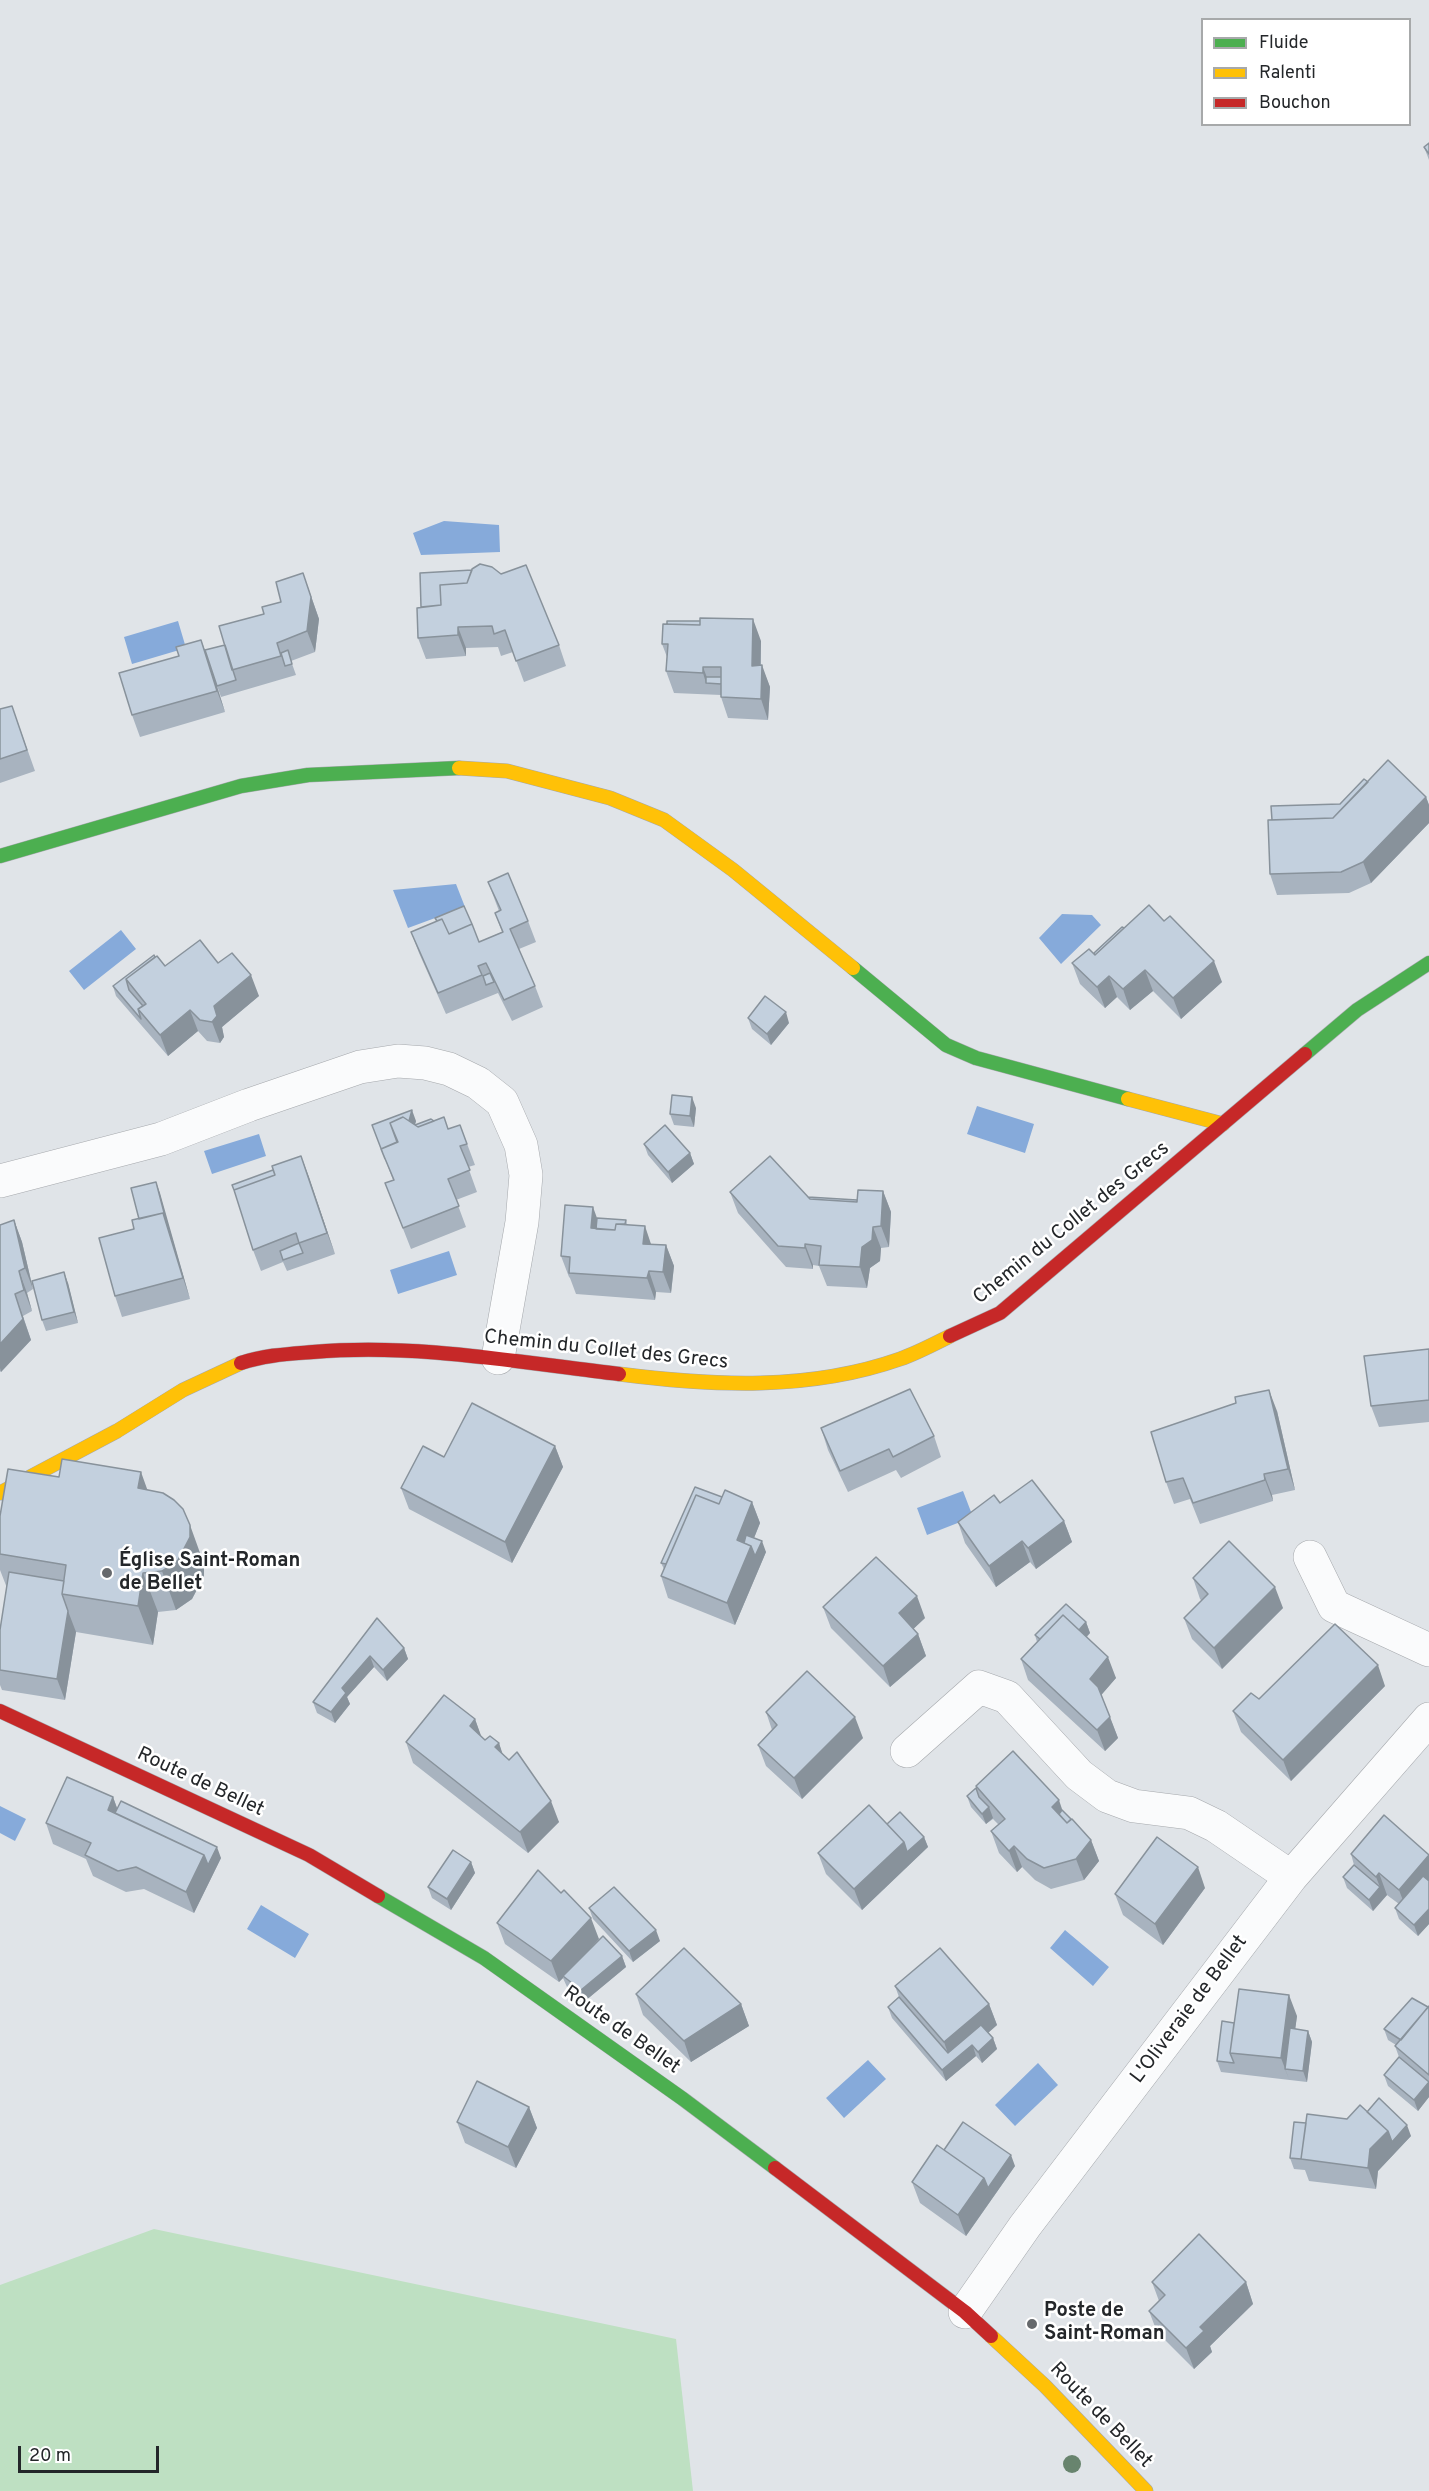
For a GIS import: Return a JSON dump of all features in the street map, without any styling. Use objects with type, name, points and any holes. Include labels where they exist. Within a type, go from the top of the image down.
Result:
[{"type":"street","points":[[0,856],[241,786],[308,775],[456,768],[516,773],[610,798],[664,820],[733,870],[946,1045],[976,1058],[1223,1124]]},
{"type":"street","name":"Chemin du Collet des Grecs","points":[[0,1493],[117,1431],[183,1390],[218,1372],[261,1356],[332,1350],[410,1349],[673,1381],[740,1385],[795,1382],[852,1372],[901,1359],[1000,1313],[1357,1010],[1429,963]]},
{"type":"street","points":[[0,1180],[161,1139],[249,1105],[360,1067],[398,1061],[424,1062],[449,1069],[478,1083],[502,1102],[521,1145],[526,1174],[522,1222],[498,1358]]},
{"type":"street","points":[[1310,1557],[1334,1606],[1429,1650]]},
{"type":"street","points":[[907,1751],[979,1688],[1007,1697],[1079,1775],[1107,1796],[1134,1806],[1189,1812],[1216,1826],[1291,1877]]},
{"type":"street","name":"Route de Bellet","points":[[0,1711],[309,1855],[484,1958],[683,2099],[965,2312],[1045,2386],[1146,2491]]},
{"type":"street","name":"L'Oliveraie de Bellet","points":[[965,2312],[1025,2226],[1291,1877],[1429,1719]]},
{"type":"green space","points":[[154,2229],[676,2339],[693,2491],[0,2491],[0,2285]]},
{"type":"water","points":[[444,521],[499,525],[500,552],[421,555],[413,533]]},
{"type":"water","points":[[178,621],[186,648],[132,664],[124,637]]},
{"type":"water","points":[[456,884],[465,907],[408,928],[393,890]]},
{"type":"water","points":[[1062,914],[1092,915],[1101,925],[1061,964],[1039,938]]},
{"type":"water","points":[[121,930],[136,949],[84,990],[69,971]]},
{"type":"water","points":[[977,1106],[1034,1124],[1025,1153],[967,1134]]},
{"type":"water","points":[[259,1134],[266,1156],[212,1174],[204,1151]]},
{"type":"water","points":[[449,1251],[457,1275],[398,1294],[390,1270]]},
{"type":"water","points":[[963,1491],[973,1517],[927,1535],[917,1508]]},
{"type":"water","points":[[0,1806],[26,1819],[15,1841],[0,1833]]},
{"type":"water","points":[[261,1905],[309,1934],[295,1958],[247,1929]]},
{"type":"water","points":[[1065,1930],[1109,1967],[1093,1986],[1050,1948]]},
{"type":"water","points":[[868,2060],[886,2079],[844,2118],[826,2098]]},
{"type":"water","points":[[1038,2063],[1058,2085],[1015,2126],[995,2105]]},
{"type":"building","points":[[1429,143],[1429,154],[1424,147]]},
{"type":"building","points":[[480,564],[492,567],[501,574],[526,565],[559,645],[516,661],[505,630],[494,634],[492,626],[458,627],[458,635],[418,638],[417,608],[441,605],[440,585],[467,583],[472,569]]},
{"type":"building","points":[[472,570],[467,583],[440,585],[441,605],[421,607],[420,573]]},
{"type":"building","points":[[303,573],[311,597],[307,631],[277,643],[281,656],[232,670],[219,626],[264,614],[262,607],[281,602],[276,582]]},
{"type":"building","points":[[700,618],[753,619],[752,666],[762,665],[761,699],[721,697],[721,667],[703,667],[703,673],[666,671],[668,644],[662,644],[663,624],[700,625]]},
{"type":"building","points":[[667,621],[700,621],[700,625],[667,624]]},
{"type":"building","points":[[201,640],[217,691],[132,715],[119,673],[179,656],[176,647]]},
{"type":"building","points":[[225,645],[236,680],[217,686],[205,650]]},
{"type":"building","points":[[288,650],[292,664],[285,666],[281,653]]},
{"type":"building","points":[[706,677],[721,677],[721,684],[706,683]]},
{"type":"building","points":[[12,706],[27,750],[0,759],[0,709]]},
{"type":"building","points":[[1388,760],[1426,797],[1363,862],[1341,872],[1270,874],[1268,820],[1333,818]]},
{"type":"building","points":[[1364,779],[1368,782],[1333,818],[1272,820],[1271,806],[1340,804]]},
{"type":"building","points":[[508,873],[528,921],[510,929],[535,986],[504,1000],[486,963],[478,966],[482,975],[438,993],[411,932],[442,919],[449,934],[472,924],[479,942],[503,932],[495,913],[501,910],[488,882]]},
{"type":"building","points":[[1149,905],[1164,921],[1170,916],[1214,961],[1173,998],[1145,970],[1123,989],[1109,976],[1097,987],[1072,963],[1089,949],[1095,955]]},
{"type":"building","points":[[464,906],[472,924],[449,934],[442,919],[437,921],[435,918]]},
{"type":"building","points":[[1122,927],[1124,928],[1095,955],[1094,953]]},
{"type":"building","points":[[200,940],[218,963],[232,953],[251,975],[214,1006],[217,1016],[212,1022],[200,1020],[190,1010],[160,1035],[138,1009],[146,1004],[126,979],[157,956],[165,966]]},
{"type":"building","points":[[154,955],[155,957],[126,979],[129,990],[143,1006],[138,1009],[141,1019],[113,986]]},
{"type":"building","points":[[490,973],[494,982],[486,985],[483,976]]},
{"type":"building","points":[[765,996],[786,1012],[767,1034],[748,1018]]},
{"type":"building","points":[[672,1095],[692,1097],[690,1116],[670,1114]]},
{"type":"building","points":[[412,1110],[409,1121],[403,1117],[390,1123],[397,1142],[381,1149],[372,1125]]},
{"type":"building","points":[[403,1117],[418,1127],[444,1117],[448,1129],[460,1125],[467,1144],[460,1146],[470,1170],[448,1179],[459,1206],[403,1228],[385,1183],[394,1180],[381,1149],[398,1142],[390,1123]]},
{"type":"building","points":[[431,1119],[434,1121],[418,1127],[415,1125]]},
{"type":"building","points":[[665,1125],[690,1153],[668,1172],[644,1144]]},
{"type":"building","points":[[301,1156],[327,1233],[299,1243],[296,1233],[253,1250],[234,1190],[275,1175],[272,1166]]},
{"type":"building","points":[[770,1156],[810,1199],[857,1202],[858,1190],[883,1191],[881,1226],[873,1227],[872,1240],[862,1247],[860,1267],[819,1265],[821,1246],[805,1244],[805,1248],[778,1246],[730,1192]]},
{"type":"building","points":[[273,1170],[275,1175],[234,1190],[232,1185]]},
{"type":"building","points":[[156,1182],[167,1224],[163,1213],[139,1219],[131,1188]]},
{"type":"building","points":[[808,1197],[857,1200],[857,1202],[810,1199]]},
{"type":"building","points":[[565,1205],[593,1207],[591,1228],[615,1230],[616,1224],[645,1226],[643,1244],[666,1245],[663,1272],[649,1271],[647,1278],[569,1273],[570,1257],[561,1256]]},
{"type":"building","points":[[163,1213],[183,1278],[115,1296],[99,1238],[134,1229],[132,1220]]},
{"type":"building","points":[[597,1218],[626,1220],[625,1224],[616,1224],[615,1230],[596,1229]]},
{"type":"building","points":[[14,1220],[25,1268],[19,1271],[24,1290],[15,1294],[23,1319],[0,1344],[0,1225]]},
{"type":"building","points":[[299,1243],[303,1253],[283,1260],[280,1251]]},
{"type":"building","points":[[64,1272],[74,1312],[42,1320],[32,1281]]},
{"type":"building","points":[[1429,1349],[1429,1400],[1371,1406],[1364,1356]]},
{"type":"building","points":[[910,1389],[934,1436],[893,1457],[889,1449],[840,1471],[821,1428]]},
{"type":"building","points":[[1269,1390],[1288,1469],[1264,1474],[1265,1480],[1193,1503],[1183,1478],[1166,1482],[1151,1432],[1236,1403],[1235,1397]]},
{"type":"building","points":[[472,1403],[555,1446],[505,1542],[401,1488],[423,1446],[444,1457]]},
{"type":"building","name":"Église Saint-Roman de Bellet","points":[[62,1459],[141,1472],[138,1488],[163,1493],[183,1509],[190,1525],[190,1537],[178,1560],[162,1571],[143,1573],[138,1606],[62,1594],[66,1565],[0,1554],[0,1516],[8,1469],[59,1477]]},
{"type":"building","points":[[1032,1480],[1064,1521],[1028,1548],[1022,1541],[989,1566],[958,1522],[994,1495],[1000,1503]]},
{"type":"building","points":[[695,1487],[722,1497],[719,1504],[696,1495],[666,1564],[661,1563]]},
{"type":"building","points":[[725,1490],[752,1502],[737,1540],[751,1546],[727,1603],[661,1576],[696,1495],[719,1504]]},
{"type":"building","points":[[746,1535],[762,1541],[755,1556],[751,1546],[744,1543]]},
{"type":"building","points":[[1229,1541],[1275,1587],[1214,1648],[1184,1618],[1208,1594],[1193,1578]]},
{"type":"building","points":[[876,1557],[917,1596],[899,1613],[918,1634],[883,1666],[823,1607]]},
{"type":"building","points":[[9,1572],[64,1581],[62,1594],[68,1611],[57,1679],[0,1670],[0,1630]]},
{"type":"building","points":[[1066,1604],[1086,1622],[1079,1630],[1063,1615],[1040,1639],[1035,1635]]},
{"type":"building","points":[[1063,1615],[1108,1657],[1090,1679],[1098,1687],[1110,1717],[1097,1730],[1021,1659]]},
{"type":"building","points":[[377,1618],[404,1648],[383,1670],[370,1656],[342,1688],[346,1693],[331,1712],[313,1702]]},
{"type":"building","points":[[1335,1624],[1378,1665],[1283,1760],[1233,1711],[1251,1693],[1259,1699]]},
{"type":"building","points":[[807,1671],[855,1717],[794,1778],[758,1745],[777,1725],[766,1712]]},
{"type":"building","points":[[444,1695],[475,1719],[470,1726],[485,1740],[490,1736],[499,1743],[495,1747],[509,1760],[517,1752],[551,1801],[520,1832],[406,1742]]},
{"type":"building","points":[[1013,1751],[1059,1800],[1052,1807],[1067,1823],[1072,1819],[1091,1840],[1076,1859],[1044,1868],[1027,1859],[1014,1846],[1009,1851],[991,1831],[1005,1819],[976,1786]]},
{"type":"building","points":[[67,1777],[113,1797],[108,1810],[204,1855],[186,1892],[136,1867],[118,1871],[85,1855],[91,1843],[46,1823]]},
{"type":"building","points":[[976,1788],[979,1797],[989,1807],[982,1814],[967,1796]]},
{"type":"building","points":[[121,1801],[217,1847],[208,1865],[204,1855],[115,1813]]},
{"type":"building","points":[[869,1805],[904,1842],[854,1889],[818,1853]]},
{"type":"building","points":[[1062,1810],[1071,1819],[1067,1823],[1059,1814]]},
{"type":"building","points":[[900,1812],[924,1837],[907,1852],[904,1842],[887,1824]]},
{"type":"building","points":[[1384,1815],[1429,1855],[1399,1890],[1379,1873],[1376,1877],[1351,1854]]},
{"type":"building","points":[[1157,1837],[1198,1867],[1155,1924],[1115,1894]]},
{"type":"building","points":[[453,1850],[471,1862],[447,1899],[428,1887]]},
{"type":"building","points":[[1354,1865],[1380,1887],[1369,1900],[1343,1877]]},
{"type":"building","points":[[538,1870],[561,1893],[564,1890],[591,1918],[551,1961],[497,1923]]},
{"type":"building","points":[[1423,1876],[1429,1881],[1429,1909],[1414,1925],[1395,1908]]},
{"type":"building","points":[[614,1887],[656,1930],[629,1951],[589,1908]]},
{"type":"building","points":[[603,1936],[622,1956],[581,1990],[563,1976]]},
{"type":"building","points":[[684,1948],[741,2004],[684,2041],[636,1994]]},
{"type":"building","points":[[940,1948],[989,2004],[944,2042],[895,1986]]},
{"type":"building","points":[[1239,1989],[1289,1995],[1281,2058],[1230,2053]]},
{"type":"building","points":[[899,1997],[948,2053],[981,2025],[993,2038],[978,2052],[972,2045],[942,2070],[888,2007]]},
{"type":"building","points":[[1412,1998],[1428,2007],[1401,2040],[1384,2029]]},
{"type":"building","points":[[1429,2006],[1429,2075],[1395,2046]]},
{"type":"building","points":[[1222,2021],[1234,2023],[1230,2053],[1234,2063],[1217,2061]]},
{"type":"building","points":[[1290,2028],[1308,2031],[1303,2071],[1285,2069]]},
{"type":"building","points":[[1399,2057],[1429,2082],[1414,2100],[1384,2075]]},
{"type":"building","points":[[477,2081],[529,2107],[508,2147],[457,2122]]},
{"type":"building","points":[[1379,2098],[1407,2125],[1392,2142],[1388,2131],[1367,2112]]},
{"type":"building","points":[[1360,2105],[1388,2131],[1370,2149],[1368,2168],[1301,2159],[1307,2114],[1347,2119]]},
{"type":"building","points":[[963,2122],[1011,2155],[988,2188],[984,2178],[944,2150]]},
{"type":"building","points":[[1294,2122],[1306,2123],[1301,2159],[1290,2158]]},
{"type":"building","points":[[937,2145],[984,2178],[958,2215],[912,2182]]},
{"type":"building","points":[[1199,2234],[1246,2282],[1200,2327],[1204,2331],[1186,2348],[1149,2311],[1165,2295],[1152,2282]]},
{"type":"traffic: fast","points":[[0,856],[241,786],[308,775],[459,768]]},
{"type":"traffic: fast","points":[[1305,1054],[1357,1010],[1429,963]]},
{"type":"traffic: fast","points":[[853,968],[946,1045],[976,1058],[1128,1099]]},
{"type":"traffic: fast","points":[[378,1896],[484,1958],[683,2099],[775,2168]]},
{"type":"traffic: slow","points":[[459,768],[507,771],[610,798],[664,820],[733,870],[853,968]]},
{"type":"traffic: slow","points":[[1128,1099],[1223,1124]]},
{"type":"traffic: slow","points":[[619,1374],[725,1383],[761,1383],[831,1377],[906,1357],[950,1336]]},
{"type":"traffic: slow","points":[[0,1493],[117,1431],[183,1390],[241,1363]]},
{"type":"traffic: slow","points":[[991,2336],[1045,2386],[1146,2491]]},
{"type":"traffic: jam","points":[[950,1336],[1000,1313],[1305,1054]]},
{"type":"traffic: jam","points":[[241,1363],[295,1353],[390,1350],[466,1355],[619,1374]]},
{"type":"traffic: jam","points":[[0,1711],[309,1855],[378,1896]]},
{"type":"traffic: jam","points":[[775,2168],[965,2312],[991,2336]]},
{"type":"place","name":"Église Saint-Roman de Bellet","points":[[107,1573]]},
{"type":"place","name":"Poste de Saint-Roman","points":[[1032,2324]]}]
